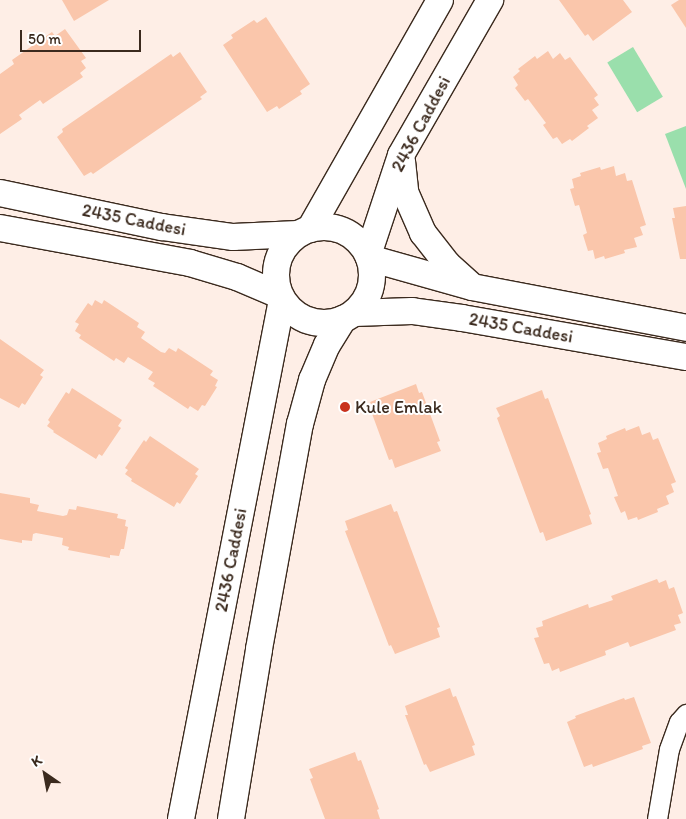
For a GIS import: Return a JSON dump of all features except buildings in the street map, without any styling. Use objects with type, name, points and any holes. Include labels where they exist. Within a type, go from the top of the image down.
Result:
[{"type":"street","points":[[281,298],[275,283],[276,264],[284,247],[304,231],[440,0]]},
{"type":"street","name":"2436 Caddesi","points":[[368,256],[401,155],[490,0]]},
{"type":"street","points":[[401,155],[405,192],[423,232],[447,264],[472,287]]},
{"type":"street","name":"2435 Caddesi","points":[[0,192],[162,227],[232,237],[304,231],[322,227],[341,230],[357,240],[368,256],[472,287],[686,328]]},
{"type":"street","name":"2435 Caddesi","points":[[0,228],[190,263],[237,277],[281,298],[295,314],[312,322],[325,324],[349,316],[412,311],[686,357]]},
{"type":"street","points":[[231,819],[259,649],[300,424],[312,380],[327,345],[349,316],[366,299],[372,276],[368,256]]},
{"type":"street","name":"2436 Caddesi","points":[[181,819],[281,298]]},
{"type":"street","points":[[657,819],[669,749],[679,722],[686,714]]},
{"type":"green space","points":[[633,47],[663,97],[637,112],[607,62]]},
{"type":"green space","points":[[686,126],[686,189],[665,134]]},
{"type":"place","name":"Kule Emlak","points":[[345,407]]}]
